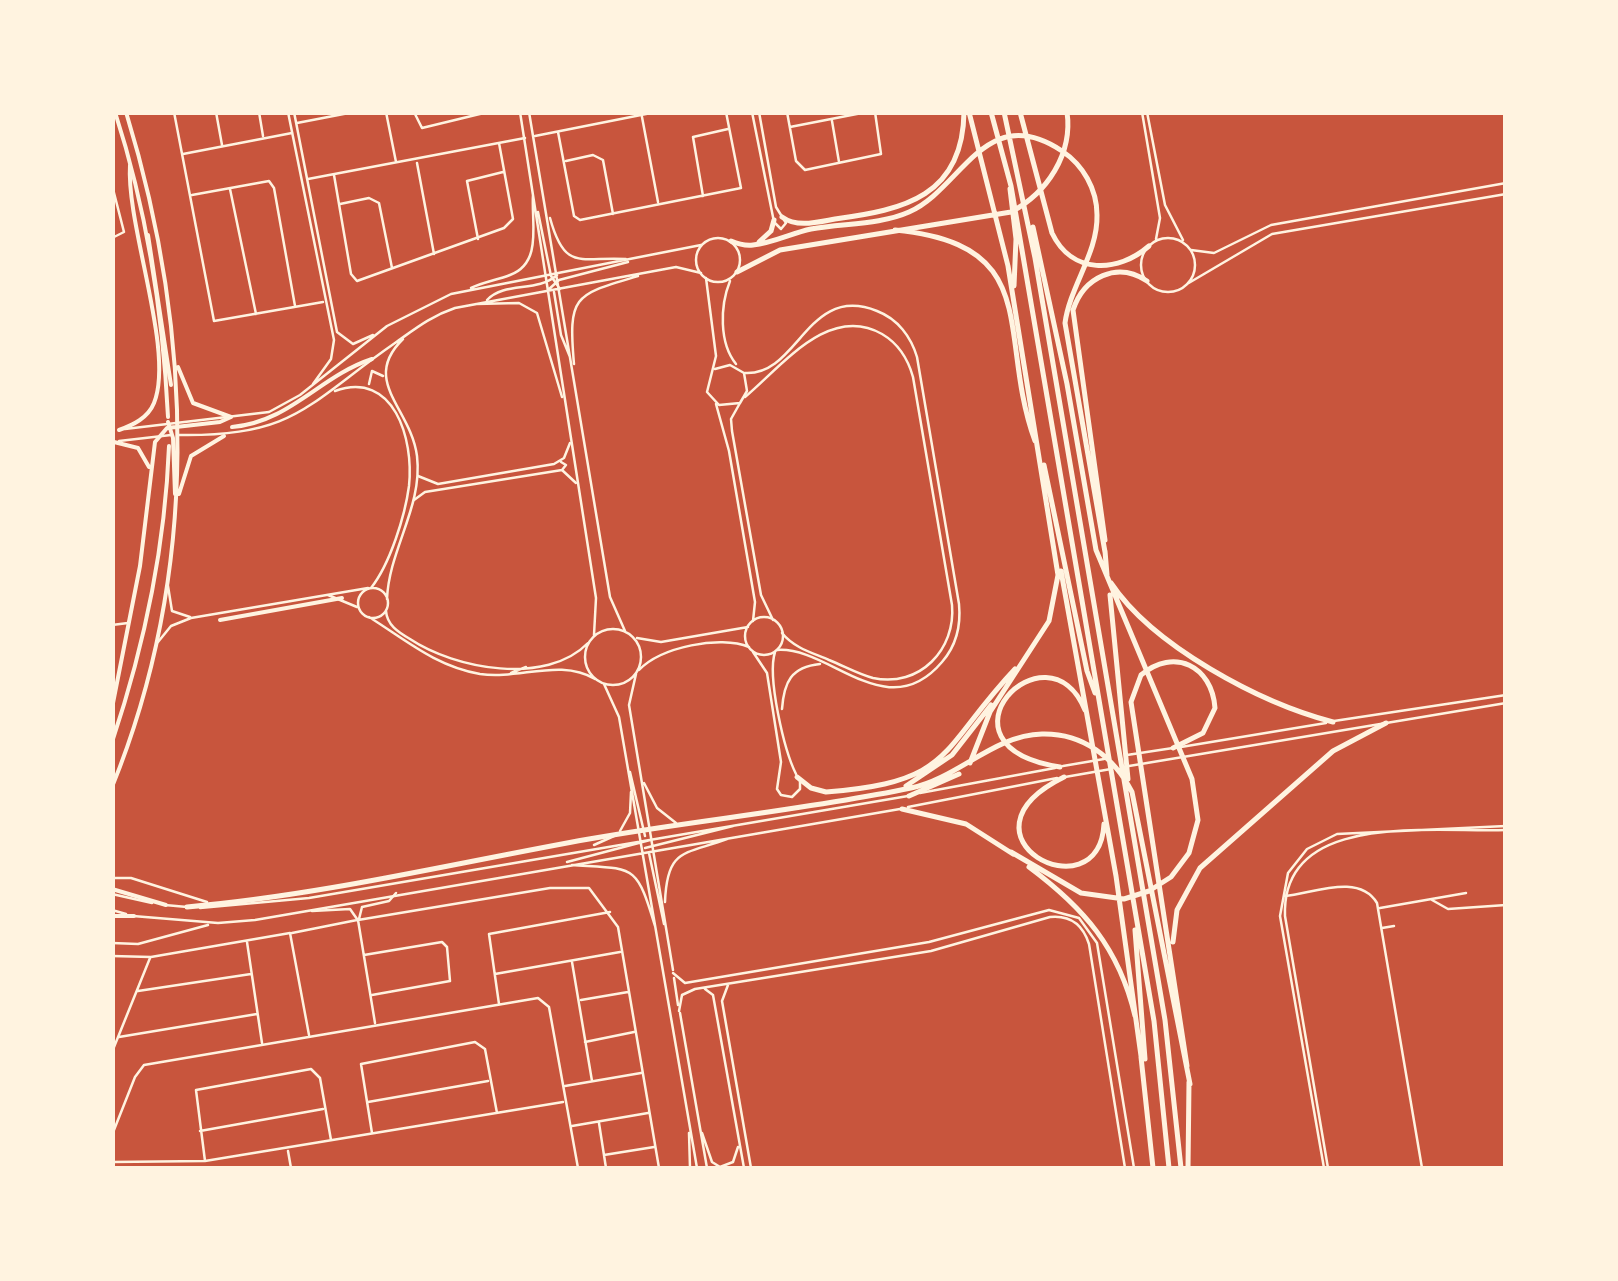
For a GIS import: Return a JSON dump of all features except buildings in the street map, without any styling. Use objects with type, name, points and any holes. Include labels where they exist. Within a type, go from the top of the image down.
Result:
[{"type":"highway","points":[[782,217],[797,224],[846,218],[899,209],[926,194],[955,158],[967,112]]},
{"type":"highway","points":[[967,112],[1015,304],[1089,720],[1141,1056],[1153,1168]]},
{"type":"highway","points":[[991,112],[1011,186],[1136,918],[1161,1073],[1168,1168]]},
{"type":"highway","points":[[902,808],[966,824],[1049,876],[1094,898],[1137,896],[1172,876],[1196,837],[1198,804],[1192,779],[1102,566],[1091,531],[1068,384],[1004,112]]},
{"type":"highway","points":[[1020,112],[1052,234],[1062,251],[1079,262],[1100,267],[1122,263],[1152,244]]},
{"type":"highway","points":[[734,275],[772,252],[972,219],[1022,206],[1057,168],[1067,136],[1066,112]]},
{"type":"highway","points":[[811,229],[905,214],[928,200],[974,152],[1001,140],[1039,140],[1075,162],[1092,189],[1098,219],[1093,245],[1066,313],[1105,552]]},
{"type":"highway","points":[[1011,186],[1015,304]]},
{"type":"highway","points":[[1023,195],[1173,1072],[1185,1168]]},
{"type":"highway","points":[[731,241],[755,245],[846,218]]},
{"type":"highway","points":[[755,245],[768,234],[774,220]]},
{"type":"highway","points":[[895,230],[932,233],[965,246],[998,278],[1010,311],[1025,408],[1051,488],[1089,678],[1098,696]]},
{"type":"highway","points":[[1132,826],[1105,552],[1073,310],[1083,290],[1107,274],[1130,272],[1147,281]]},
{"type":"highway","points":[[898,790],[946,760],[976,727],[1028,656],[1053,608],[1057,554]]},
{"type":"highway","points":[[1102,566],[1121,598],[1148,626],[1256,692],[1296,712],[1333,722]]},
{"type":"highway","points":[[1072,602],[1074,642]]},
{"type":"highway","points":[[797,776],[816,790],[832,792],[924,772],[950,752],[1028,656]]},
{"type":"highway","points":[[1173,748],[1203,733],[1215,708],[1214,692],[1205,676],[1179,661],[1152,666],[1134,686],[1131,702],[1190,1084],[1185,1168]]},
{"type":"highway","points":[[909,796],[945,782],[966,767],[990,712],[1014,675]]},
{"type":"highway","points":[[1060,767],[1023,760],[1006,745],[999,715],[1007,696],[1023,682],[1053,679],[1078,694],[1089,720]]},
{"type":"highway","points":[[1174,965],[1177,910],[1200,868],[1333,751],[1386,722]]},
{"type":"highway","points":[[187,907],[309,893],[674,824],[898,790],[954,774],[1022,736],[1055,734],[1086,743],[1117,768],[1132,792],[1190,1084]]},
{"type":"highway","points":[[1064,777],[1036,791],[1021,814],[1020,833],[1034,856],[1058,868],[1085,862],[1102,840],[1104,812]]},
{"type":"highway","points":[[1011,852],[1067,895],[1110,944],[1126,978],[1141,1056]]},
{"type":"highway","points":[[1136,918],[1145,1102]]},
{"type":"main road","points":[[115,112],[145,231],[162,329],[169,422],[176,435]]},
{"type":"main road","points":[[112,787],[136,726],[158,642],[168,586],[178,424],[176,359],[157,229],[126,112]]},
{"type":"main road","points":[[116,431],[146,415],[157,389],[153,322],[130,187],[130,160]]},
{"type":"main road","points":[[145,231],[153,249],[172,386]]},
{"type":"main road","points":[[176,359],[193,403],[231,417]]},
{"type":"main road","points":[[232,427],[280,415],[346,371],[372,359]]},
{"type":"main road","points":[[169,422],[220,422],[231,417]]},
{"type":"main road","points":[[112,708],[129,624],[150,472],[159,436],[169,422]]},
{"type":"main road","points":[[176,498],[190,456],[224,436]]},
{"type":"main road","points":[[113,442],[138,448],[150,472]]},
{"type":"main road","points":[[158,595],[169,446]]},
{"type":"main road","points":[[112,742],[144,639],[158,577]]},
{"type":"main road","points":[[220,620],[342,598]]},
{"type":"main road","points":[[112,892],[166,905]]},
{"type":"main road","points":[[112,913],[134,916]]},
{"type":"street","points":[[174,112],[214,320],[325,301]]},
{"type":"street","points":[[216,112],[222,146]]},
{"type":"street","points":[[259,112],[264,138]]},
{"type":"street","points":[[291,112],[334,340],[332,359],[313,386]]},
{"type":"street","points":[[291,112],[292,133],[341,338]]},
{"type":"street","points":[[296,123],[354,112]]},
{"type":"street","points":[[386,112],[396,163]]},
{"type":"street","points":[[414,112],[422,128],[488,112]]},
{"type":"street","points":[[520,112],[544,277]]},
{"type":"street","points":[[529,112],[546,202],[561,335],[571,358]]},
{"type":"street","points":[[534,136],[656,112]]},
{"type":"street","points":[[558,132],[576,220],[741,188],[726,112]]},
{"type":"street","points":[[752,112],[774,220],[783,229],[758,112]]},
{"type":"street","points":[[787,112],[799,168],[881,154],[875,112]]},
{"type":"street","points":[[790,128],[867,112]]},
{"type":"street","points":[[1145,112],[1160,218],[1142,263],[1147,281],[1166,292],[1187,284],[1272,234],[1506,194]]},
{"type":"street","points":[[1145,112],[1164,204],[1191,250],[1194,272],[1187,284]]},
{"type":"street","points":[[642,116],[658,204]]},
{"type":"street","points":[[832,119],[840,163]]},
{"type":"street","points":[[703,196],[693,137],[729,128]]},
{"type":"street","points":[[182,154],[292,133]]},
{"type":"street","points":[[306,179],[524,138]]},
{"type":"street","points":[[334,174],[353,279],[494,235],[513,219],[499,143]]},
{"type":"street","points":[[564,161],[594,154],[603,160],[613,214]]},
{"type":"street","points":[[416,160],[434,255]]},
{"type":"street","points":[[478,240],[467,181],[504,172]]},
{"type":"street","points":[[190,195],[264,180],[274,188],[296,308]]},
{"type":"street","points":[[1191,250],[1214,253],[1270,225],[1506,183]]},
{"type":"street","points":[[112,185],[124,232],[112,238]]},
{"type":"street","points":[[230,188],[256,315]]},
{"type":"street","points":[[334,340],[359,342],[433,300],[516,273],[527,263],[533,246],[533,188]]},
{"type":"street","points":[[338,204],[369,198],[379,204],[392,269]]},
{"type":"street","points":[[546,202],[557,241],[570,257],[582,261],[631,261]]},
{"type":"street","points":[[536,206],[553,282],[560,288]]},
{"type":"street","points":[[486,301],[498,292],[608,271],[718,237],[731,241],[739,252],[723,324],[729,355],[748,385],[745,397]]},
{"type":"street","points":[[1152,244],[1171,238],[1188,246]]},
{"type":"street","points":[[701,245],[696,259],[706,278],[719,282],[734,275]]},
{"type":"street","points":[[560,288],[682,267],[701,273]]},
{"type":"street","points":[[578,400],[573,308],[590,290],[653,272]]},
{"type":"street","points":[[467,290],[544,277],[560,288],[610,597],[625,631]]},
{"type":"street","points":[[633,637],[661,642],[748,627],[754,621],[756,607],[729,451],[706,386],[715,369],[712,300],[706,278]]},
{"type":"street","points":[[113,442],[176,435],[224,436],[281,422],[329,393],[438,314],[470,304],[546,291],[553,282]]},
{"type":"street","points":[[546,291],[596,598],[594,635]]},
{"type":"street","points":[[470,304],[519,303],[537,313],[566,406]]},
{"type":"street","points":[[322,595],[342,598],[430,658],[477,673],[509,675],[566,668],[604,684],[621,684],[662,654],[722,642],[751,650],[788,650],[873,684],[902,685],[932,672],[955,641],[959,604],[917,357],[910,340],[892,320],[868,308],[842,307],[819,318],[768,369],[742,371],[725,365],[715,369]]},
{"type":"street","points":[[231,417],[269,412],[313,386],[387,326]]},
{"type":"street","points":[[865,327],[896,345],[913,377],[952,605],[952,628],[939,655],[922,670],[901,678],[864,675],[794,644],[773,620],[760,595],[732,430],[731,419],[740,403],[831,328],[865,327]]},
{"type":"street","points":[[412,331],[386,358],[384,377],[408,424],[418,476],[414,500],[392,563],[387,621],[397,631],[444,657],[492,669],[565,660],[594,635],[609,628],[633,637],[641,653],[629,705],[642,779],[657,932],[697,1168]]},
{"type":"street","points":[[359,609],[358,599],[369,588],[401,517],[409,484],[410,462],[401,425],[384,397],[370,386],[368,377],[372,371],[384,377]]},
{"type":"street","points":[[329,393],[370,386]]},
{"type":"street","points":[[715,403],[724,407],[740,403]]},
{"type":"street","points":[[116,431],[169,422]]},
{"type":"street","points":[[560,462],[570,443]]},
{"type":"street","points":[[425,492],[421,488],[426,482],[566,462],[562,470]]},
{"type":"street","points":[[414,500],[425,492],[562,470]]},
{"type":"street","points":[[562,470],[576,483]]},
{"type":"street","points":[[418,476],[426,482]]},
{"type":"street","points":[[403,478],[409,484]]},
{"type":"street","points":[[168,586],[172,611],[191,618]]},
{"type":"street","points":[[158,642],[171,626],[191,618],[369,588],[383,591],[387,599]]},
{"type":"street","points":[[370,618],[386,611]]},
{"type":"street","points":[[754,621],[773,620]]},
{"type":"street","points":[[112,625],[129,624]]},
{"type":"street","points":[[748,627],[751,650],[767,673],[781,762],[776,785],[781,795],[798,792],[772,669],[782,633]]},
{"type":"street","points":[[588,643],[585,662],[595,679]]},
{"type":"street","points":[[780,716],[789,678],[804,667],[820,664]]},
{"type":"street","points":[[509,675],[527,666]]},
{"type":"street","points":[[604,684],[617,709],[631,787],[664,908],[708,1168]]},
{"type":"street","points":[[647,844],[706,829],[1089,762],[1506,696]]},
{"type":"street","points":[[166,905],[270,904],[588,848],[734,836],[1506,704]]},
{"type":"street","points":[[629,771],[637,788],[667,932]]},
{"type":"street","points":[[642,779],[652,802],[668,819],[706,829]]},
{"type":"street","points":[[588,848],[616,836],[625,826],[631,787]]},
{"type":"street","points":[[112,943],[138,944],[218,923],[563,864],[739,823]]},
{"type":"street","points":[[1326,1168],[1285,916],[1285,896],[1304,859],[1338,839],[1506,828]]},
{"type":"street","points":[[1326,1168],[1280,916],[1288,873],[1307,849],[1337,834],[1506,828]]},
{"type":"street","points":[[664,908],[665,879],[676,858],[734,836]]},
{"type":"street","points":[[563,864],[616,865],[635,874],[643,884],[657,932]]},
{"type":"street","points":[[112,878],[131,878],[218,904]]},
{"type":"street","points":[[112,956],[151,957],[579,885],[590,888],[611,912],[622,951],[659,1168]]},
{"type":"street","points":[[1285,896],[1359,887],[1370,893],[1379,909],[1422,1168]]},
{"type":"street","points":[[375,1025],[358,920],[360,908],[389,901],[396,893]]},
{"type":"street","points":[[1379,909],[1466,894]]},
{"type":"street","points":[[1431,900],[1448,909],[1506,904]]},
{"type":"street","points":[[311,910],[317,913],[350,909],[358,920]]},
{"type":"street","points":[[673,973],[680,982],[694,981],[975,930],[1048,910],[1069,912],[1090,929],[1098,948],[1134,1168]]},
{"type":"street","points":[[498,1004],[486,938],[492,932],[611,912]]},
{"type":"street","points":[[134,916],[218,923]]},
{"type":"street","points":[[680,1010],[682,995],[703,988],[977,938],[1057,916],[1074,921],[1084,932],[1125,1168]]},
{"type":"street","points":[[1380,928],[1394,926]]},
{"type":"street","points":[[975,930],[977,938]]},
{"type":"street","points":[[290,933],[309,1036]]},
{"type":"street","points":[[247,941],[262,1044]]},
{"type":"street","points":[[364,955],[442,942],[453,976],[450,981],[371,996]]},
{"type":"street","points":[[493,974],[622,951]]},
{"type":"street","points":[[845,955],[847,964]]},
{"type":"street","points":[[112,1052],[151,957]]},
{"type":"street","points":[[572,961],[592,1081]]},
{"type":"street","points":[[138,991],[251,974]]},
{"type":"street","points":[[694,981],[695,990]]},
{"type":"street","points":[[729,985],[722,1001],[751,1168]]},
{"type":"street","points":[[703,988],[713,994],[744,1168]]},
{"type":"street","points":[[578,1000],[629,992]]},
{"type":"street","points":[[112,1134],[115,1119],[144,1065],[538,998],[550,1007],[578,1168]]},
{"type":"street","points":[[119,1037],[257,1014]]},
{"type":"street","points":[[585,1042],[636,1032]]},
{"type":"street","points":[[372,1134],[360,1070],[366,1060],[482,1042],[497,1113]]},
{"type":"street","points":[[205,1162],[196,1090],[310,1069],[320,1078],[331,1141]]},
{"type":"street","points":[[562,1087],[643,1073]]},
{"type":"street","points":[[366,1103],[490,1081]]},
{"type":"street","points":[[730,1090],[739,1088]]},
{"type":"street","points":[[112,1162],[205,1162],[565,1102]]},
{"type":"street","points":[[200,1131],[325,1109]]},
{"type":"street","points":[[570,1127],[649,1113]]},
{"type":"street","points":[[689,1121],[690,1168]]},
{"type":"street","points":[[599,1122],[606,1168]]},
{"type":"street","points":[[699,1129],[712,1162],[720,1167],[733,1162],[738,1136]]},
{"type":"street","points":[[604,1155],[655,1146]]},
{"type":"street","points":[[288,1149],[291,1168]]}]
